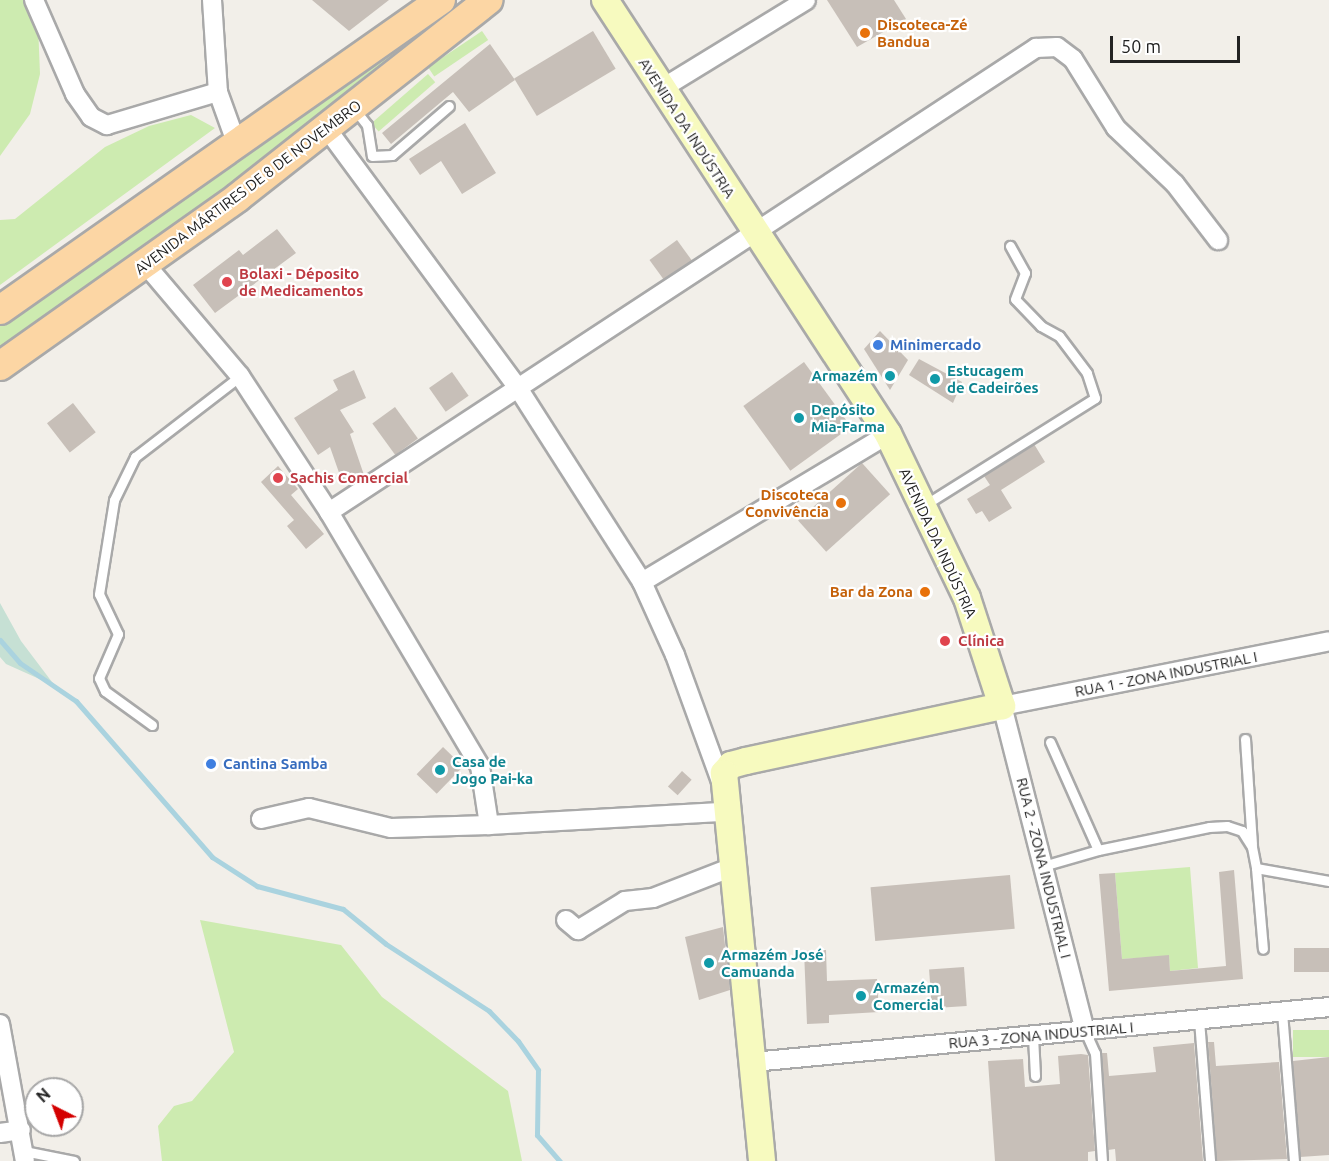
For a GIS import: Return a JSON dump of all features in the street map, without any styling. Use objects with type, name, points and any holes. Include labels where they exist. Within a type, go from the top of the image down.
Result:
[{"type":"main road","points":[[0,310],[441,0]]},
{"type":"main road","name":"AVENIDA MÁRTIRES DE 8 DE NOVEMBRO","points":[[2,365],[146,265],[327,129],[489,0]]},
{"type":"street","points":[[34,0],[75,94],[91,117],[107,125],[218,92]]},
{"type":"street","points":[[212,0],[218,92],[236,142]]},
{"type":"street","name":"AVENIDA DA INDÚSTRIA","points":[[605,0],[754,233],[888,434],[967,598],[1002,706]]},
{"type":"street","points":[[661,89],[806,0]]},
{"type":"street","points":[[329,512],[1036,48],[1057,47],[1072,59],[1116,128],[1175,184],[1218,240]]},
{"type":"street","points":[[327,129],[518,388],[642,582],[675,655],[722,784],[762,1161]]},
{"type":"street","points":[[146,265],[240,376],[329,512],[480,766],[489,825]]},
{"type":"street","points":[[642,582],[888,434]]},
{"type":"street","name":"RUA 1 - ZONA INDUSTRIAL I","points":[[1002,706],[1329,642]]},
{"type":"street","points":[[722,784],[724,773],[731,765],[1002,706]]},
{"type":"street","name":"RUA 2 - ZONA INDUSTRIAL I","points":[[1002,706],[1085,1030]]},
{"type":"street","points":[[261,819],[309,808],[391,828],[725,812]]},
{"type":"street","points":[[566,920],[578,930],[625,901],[653,898],[730,868]]},
{"type":"street","name":"RUA 3 - ZONA INDUSTRIAL I","points":[[753,1062],[1329,1007]]},
{"type":"street","points":[[0,1024],[25,1156]]},
{"type":"street","points":[[0,1133],[21,1130]]},
{"type":"lane","points":[[356,168],[372,156],[392,155],[450,106]]},
{"type":"lane","points":[[354,108],[367,125],[372,156]]},
{"type":"lane","points":[[922,507],[1095,398],[1087,373],[1059,336],[1041,326],[1015,299],[1025,273],[1010,246]]},
{"type":"lane","points":[[152,725],[105,691],[99,678],[118,634],[99,594],[114,500],[135,457],[240,376]]},
{"type":"lane","points":[[1245,739],[1252,847],[1263,949]]},
{"type":"lane","points":[[1050,742],[1098,850]]},
{"type":"lane","points":[[1043,866],[1098,850],[1227,826],[1242,831],[1252,847]]},
{"type":"lane","points":[[1256,868],[1329,881]]},
{"type":"lane","points":[[1282,1012],[1294,1161]]},
{"type":"lane","points":[[1199,1020],[1210,1161]]},
{"type":"lane","points":[[1085,1030],[1095,1053],[1102,1161]]},
{"type":"lane","points":[[1033,1036],[1035,1076]]},
{"type":"lane","points":[[25,1156],[74,1161]]},
{"type":"green space","points":[[0,0],[37,0],[40,74],[30,114],[0,156]]},
{"type":"green space","points":[[466,0],[317,124],[0,352],[0,324]]},
{"type":"green space","points":[[482,31],[488,40],[434,76],[428,67]]},
{"type":"green space","points":[[428,74],[435,82],[379,132],[371,123]]},
{"type":"green space","points":[[191,115],[215,128],[0,285],[0,220],[15,219],[105,147],[149,126]]},
{"type":"green space","points":[[0,603],[21,641],[55,686],[6,664],[0,657]]},
{"type":"green space","points":[[1190,867],[1198,968],[1170,971],[1169,956],[1122,959],[1115,873]]},
{"type":"green space","points":[[200,920],[341,945],[382,997],[508,1091],[522,1161],[162,1161],[158,1126],[174,1106],[192,1101],[234,1052]]},
{"type":"green space","points":[[1293,1030],[1329,1030],[1329,1057],[1293,1057]]},
{"type":"building","points":[[312,0],[389,0],[349,31]]},
{"type":"building","name":"Discoteca-Zé Bandua","points":[[827,0],[894,0],[906,19],[857,47]]},
{"type":"building","points":[[593,31],[616,69],[537,116],[514,78]]},
{"type":"building","points":[[490,44],[515,80],[469,112],[453,92],[391,144],[382,133]]},
{"type":"building","points":[[465,123],[496,173],[462,194],[441,161],[420,175],[409,159]]},
{"type":"building","name":"Bolaxi - Déposito de Medicamentos","points":[[277,229],[296,253],[215,313],[193,285],[239,250],[243,255]]},
{"type":"building","points":[[677,240],[692,261],[665,281],[649,260]]},
{"type":"building","name":"Armazém","points":[[880,331],[908,360],[890,390],[864,349]]},
{"type":"building","name":"Estucagem de Cadeirões","points":[[919,359],[962,382],[953,403],[909,375]]},
{"type":"building","name":"Depósito Mia-Farma","points":[[804,362],[851,427],[790,471],[743,406]]},
{"type":"building","points":[[354,370],[366,398],[340,410],[354,432],[350,434],[364,475],[343,484],[330,447],[318,455],[294,418],[338,390],[333,380]]},
{"type":"building","points":[[452,372],[469,396],[446,412],[429,388]]},
{"type":"building","points":[[73,403],[96,432],[70,452],[47,423]]},
{"type":"building","points":[[395,407],[418,439],[395,455],[372,423]]},
{"type":"building","points":[[1034,444],[1045,462],[1001,490],[1012,508],[989,522],[982,511],[976,514],[967,499],[990,485],[984,476]]},
{"type":"building","name":"Discoteca Convivência","points":[[862,463],[890,494],[826,552],[798,521]]},
{"type":"building","points":[[278,466],[298,489],[291,495],[324,534],[306,549],[287,526],[294,520],[261,482]]},
{"type":"building","name":"Casa de Jogo Pai-ka","points":[[443,747],[463,766],[437,794],[417,774]]},
{"type":"building","points":[[682,771],[692,780],[678,795],[668,787]]},
{"type":"building","points":[[1234,870],[1243,979],[1109,991],[1099,874],[1115,873],[1122,959],[1169,955],[1170,971],[1226,966],[1219,872]]},
{"type":"building","points":[[1010,875],[1015,929],[875,941],[871,887]]},
{"type":"building","name":"Armazém José Camuanda","points":[[723,927],[730,990],[699,1000],[685,937]]},
{"type":"building","points":[[1294,948],[1329,948],[1329,972],[1294,972]]},
{"type":"building","points":[[826,950],[827,981],[877,979],[879,1012],[829,1015],[829,1023],[807,1024],[804,951]]},
{"type":"building","points":[[964,967],[967,1006],[932,1008],[929,969]]},
{"type":"building","points":[[1208,1042],[1214,1042],[1216,1066],[1279,1062],[1287,1159],[1217,1161]]},
{"type":"building","points":[[1194,1043],[1203,1161],[1116,1161],[1115,1149],[1108,1150],[1102,1053],[1107,1053],[1109,1076],[1156,1072],[1153,1047]]},
{"type":"building","points":[[1088,1055],[1095,1151],[1088,1152],[1088,1161],[995,1161],[988,1061],[1023,1059],[1025,1087],[1060,1084],[1058,1056]]},
{"type":"building","points":[[1329,1057],[1329,1155],[1300,1157],[1293,1061]]},
{"type":"waterway","points":[[0,640],[20,663],[76,701],[212,857],[257,886],[343,909],[386,944],[489,1011],[518,1041],[538,1070],[537,1135],[560,1161]]},
{"type":"place","name":"Discoteca-Zé Bandua","points":[[865,33]]},
{"type":"place","name":"Bolaxi - Déposito de Medicamentos","points":[[227,282]]},
{"type":"place","name":"Minimercado","points":[[878,345]]},
{"type":"place","name":"Armazém","points":[[890,376]]},
{"type":"place","name":"Estucagem de Cadeirões","points":[[935,379]]},
{"type":"place","name":"Depósito Mia-Farma","points":[[799,418]]},
{"type":"place","name":"Sachis Comercial","points":[[278,478]]},
{"type":"place","name":"Discoteca Convivência","points":[[841,503]]},
{"type":"place","name":"Bar da Zona","points":[[925,592]]},
{"type":"place","name":"Clínica","points":[[945,641]]},
{"type":"place","name":"Cantina Samba","points":[[211,764]]},
{"type":"place","name":"Casa de Jogo Pai-ka","points":[[440,770]]},
{"type":"place","name":"Armazém José Camuanda","points":[[709,963]]},
{"type":"place","name":"Armazém Comercial","points":[[861,996]]}]
